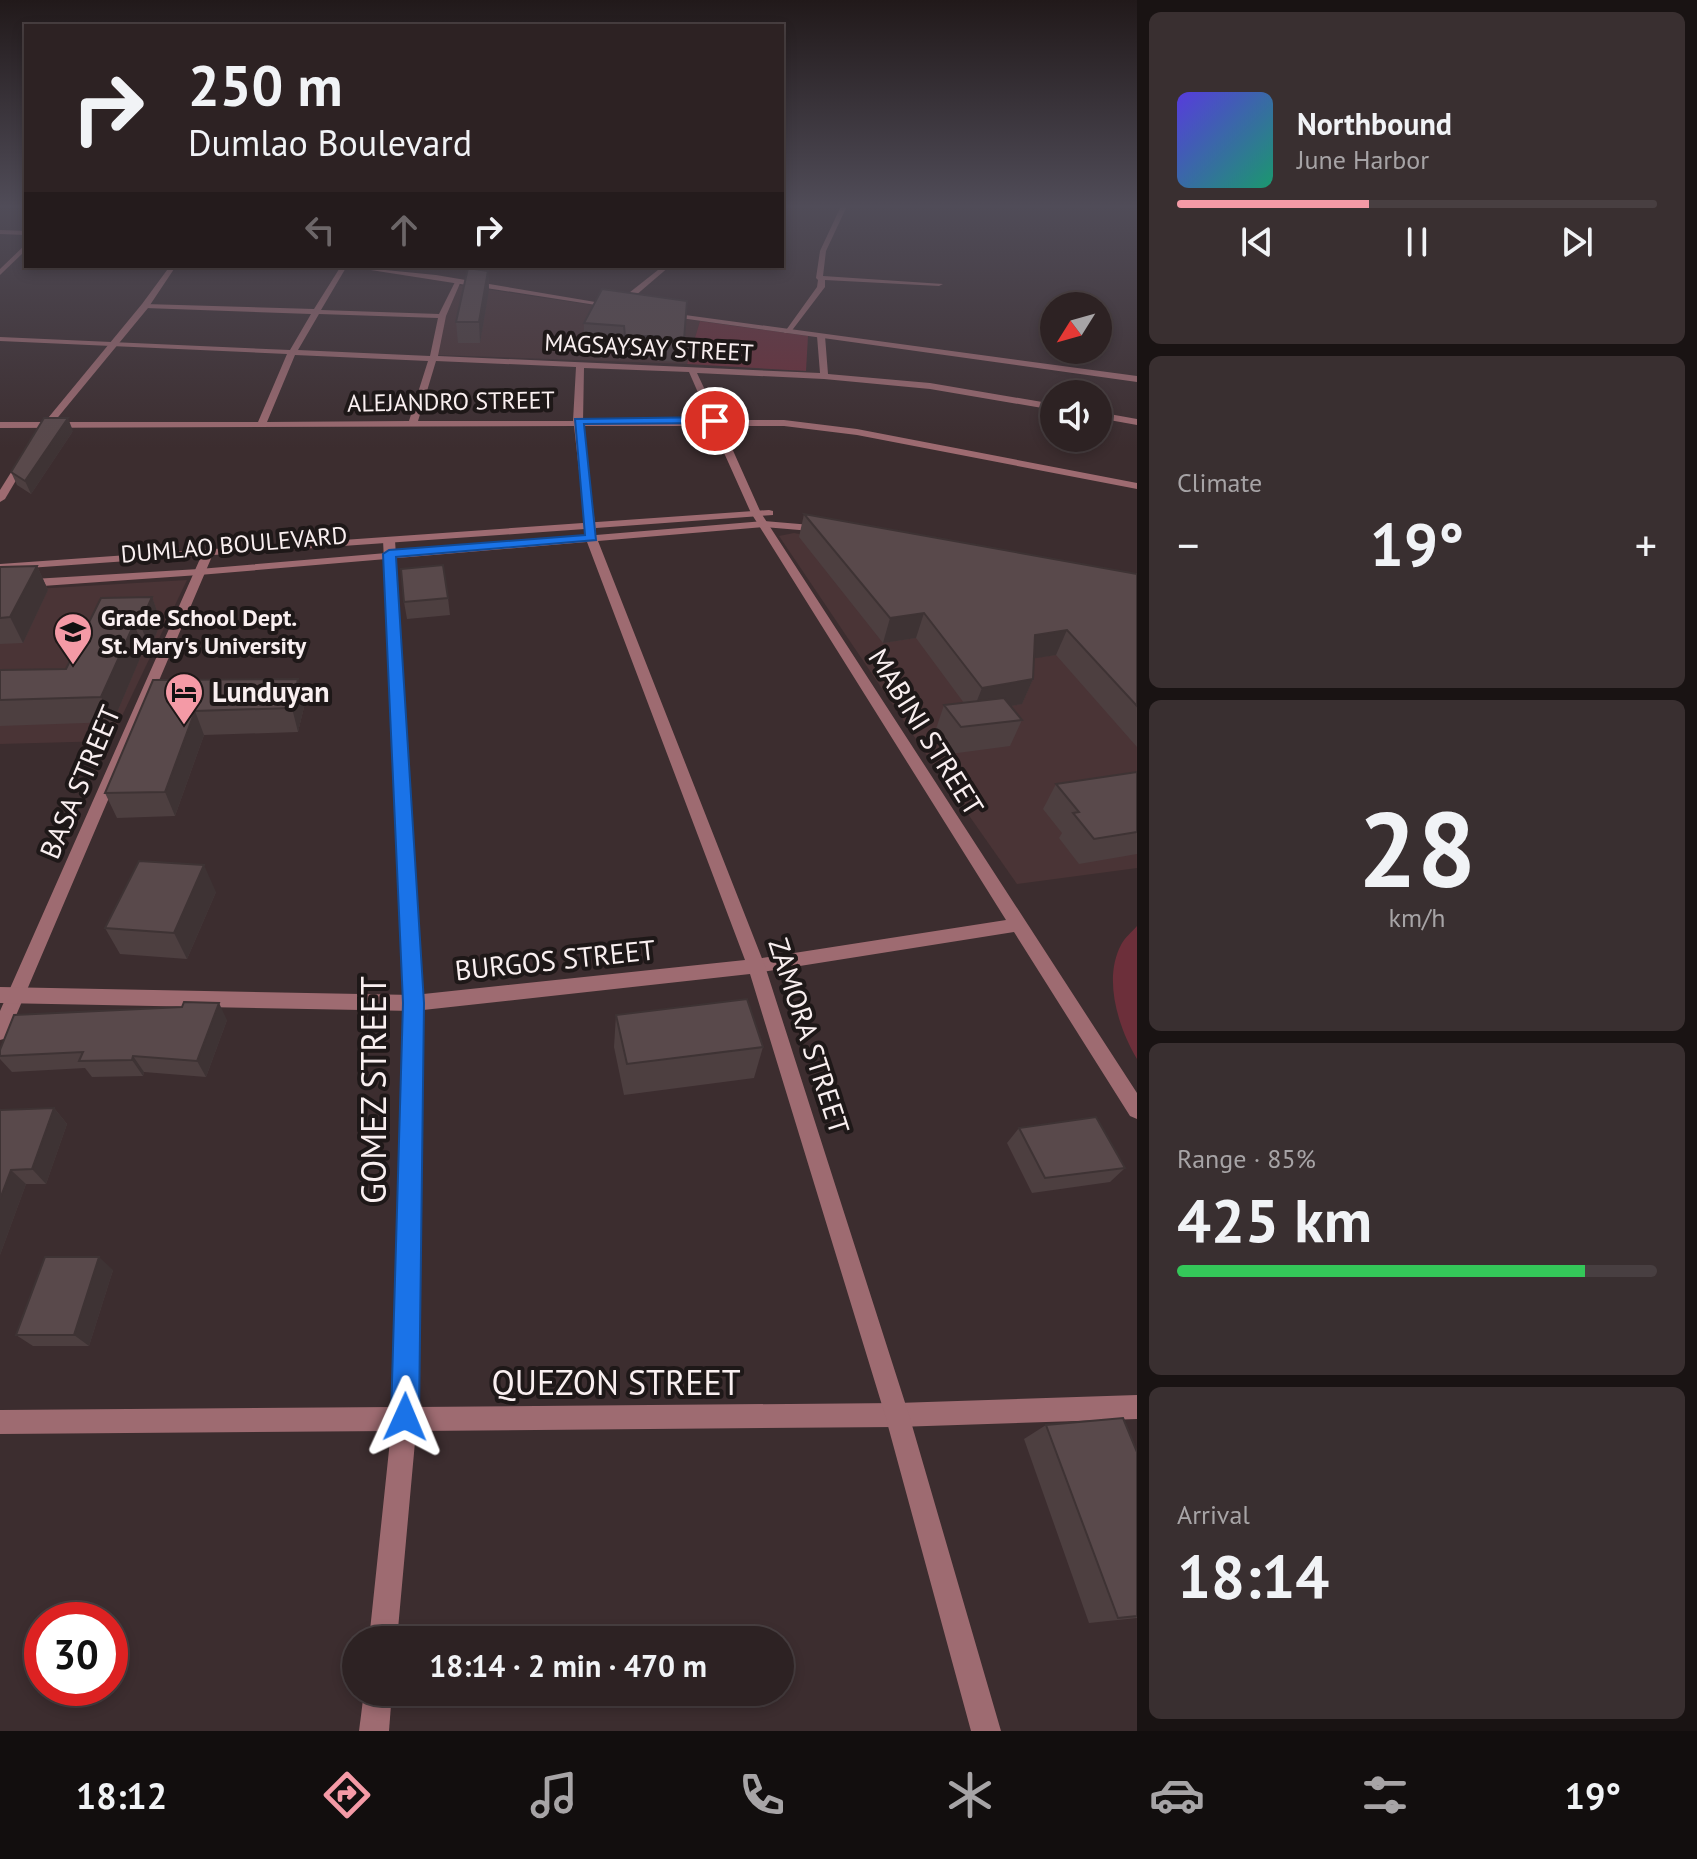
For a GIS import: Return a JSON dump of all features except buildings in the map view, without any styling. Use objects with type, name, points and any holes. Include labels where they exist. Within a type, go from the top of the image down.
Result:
[{"type":"street","points":[[0,499],[45,424],[114,345],[158,287]]},
{"type":"street","points":[[262,423],[291,354],[334,287]]},
{"type":"street","points":[[413,424],[433,359],[442,316],[457,287]]},
{"type":"street","points":[[489,287],[632,309]]},
{"type":"street","points":[[617,307],[642,287]]},
{"type":"street","points":[[787,331],[821,287]]},
{"type":"street","points":[[145,306],[442,316]]},
{"type":"street","points":[[663,313],[1137,379]]},
{"type":"street","points":[[821,336],[824,376]]},
{"type":"street","name":"MAGSAYSAY STREET","points":[[0,339],[824,376],[930,386],[1040,405]]},
{"type":"street","name":"ZAMORA STREET","points":[[580,364],[578,421],[591,531],[756,966],[897,1415],[986,1731]]},
{"type":"street","name":"MABINI STREET","points":[[692,370],[760,519],[1016,925],[1137,1110]]},
{"type":"street","points":[[1112,418],[1137,422]]},
{"type":"street","name":"ALEJANDRO STREET","points":[[0,425],[715,421],[833,428],[1137,486]]},
{"type":"street","name":"DUMLAO BOULEVARD","points":[[0,567],[389,547],[760,519],[837,527]]},
{"type":"street","name":"DUMLAO BOULEVARD","points":[[0,585],[199,572],[389,547]]},
{"type":"street","name":"GOMEZ STREET","points":[[384,1626],[405,1417],[414,1003],[389,547]]},
{"type":"street","name":"BASA STREET","points":[[0,1032],[8,996],[207,554]]},
{"type":"street","name":"BURGOS STREET","points":[[8,996],[414,1003],[756,966],[1016,925]]},
{"type":"street","name":"QUEZON STREET","points":[[0,1422],[897,1415],[1137,1407]]},
{"type":"street","points":[[374,1731],[377,1706]]},
{"type":"shaded area","points":[[457,287],[470,287],[700,321],[687,364],[438,355],[443,314]]},
{"type":"shaded area","points":[[700,321],[808,336],[806,371],[687,364]]},
{"type":"shaded area","points":[[794,533],[1137,599],[1137,868],[1017,884],[779,536]]},
{"type":"shaded area","name":"Grade School Dept. St. Mary's University","points":[[187,580],[110,741],[0,744],[0,591]]},
{"type":"shaded area","points":[[1137,926],[1137,1059],[1119,1018],[1113,973],[1122,942]]},
{"type":"place","name":"Grade School Dept. St. Mary's University","points":[[73,666]]},
{"type":"place","name":"Lunduyan","points":[[184,726]]},
{"type":"route","points":[[405,1417],[414,1003],[389,554],[591,538],[578,421],[715,421]]}]
